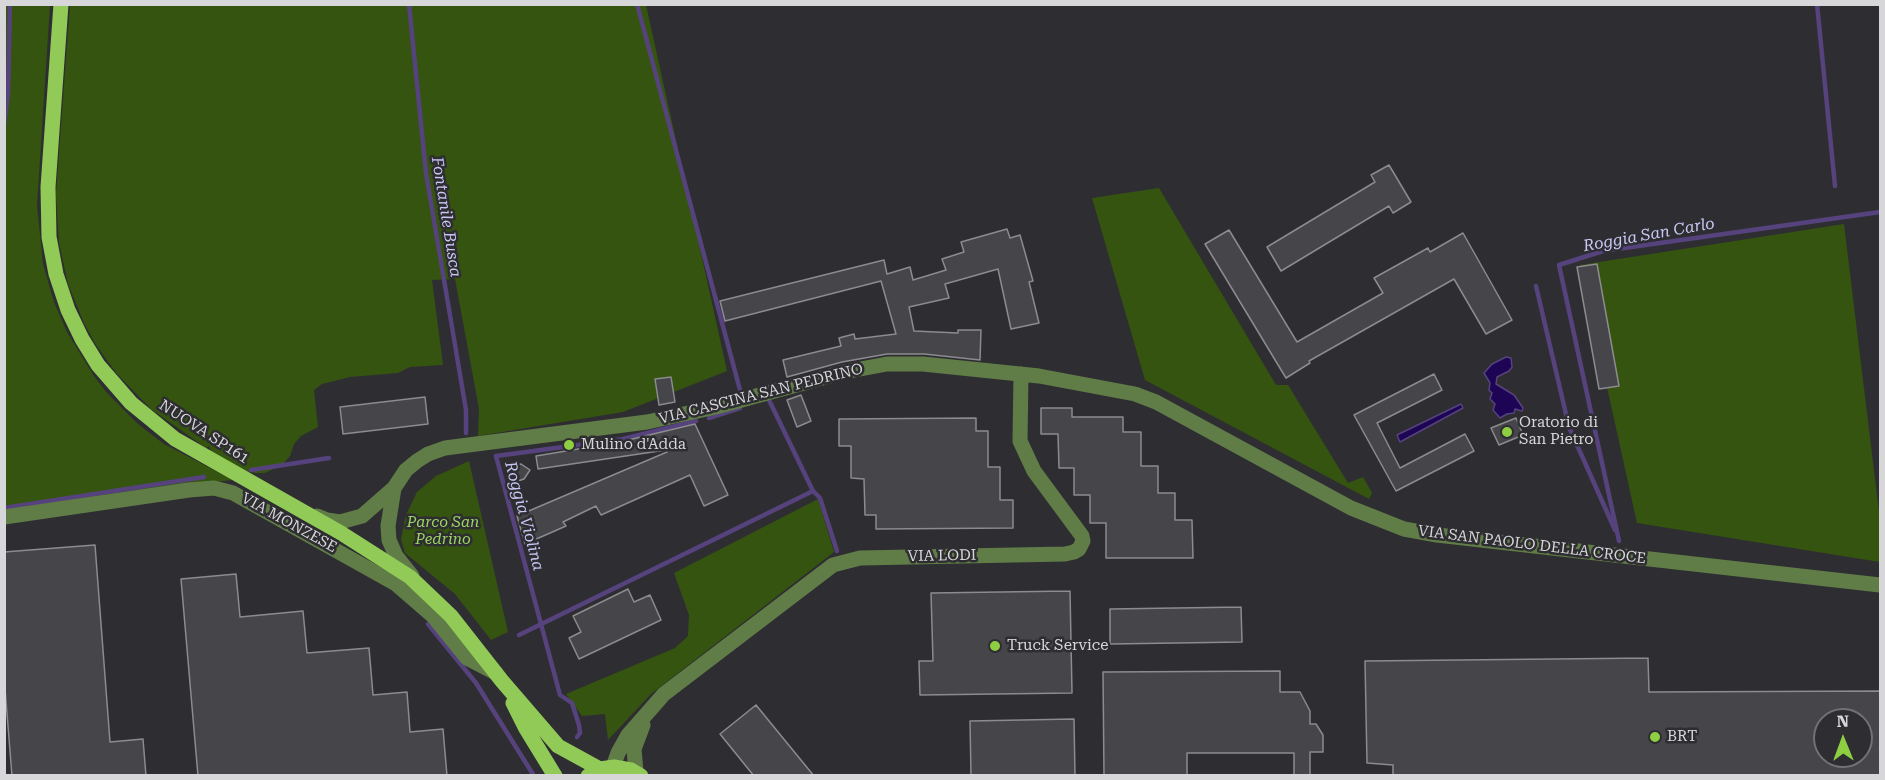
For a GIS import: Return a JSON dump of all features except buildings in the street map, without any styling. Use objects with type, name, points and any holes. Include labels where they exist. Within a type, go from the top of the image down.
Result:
[{"type":"main road","name":"NUOVA SP161","points":[[61,4],[47,212],[49,237],[56,274],[76,327],[91,355],[110,380],[150,420],[175,439],[382,558],[418,584],[458,624],[499,677],[558,746],[600,770],[625,768],[638,774]]},
{"type":"main road","name":"NUOVA SP161","points":[[499,677],[525,727],[555,776]]},
{"type":"street","name":"VIA CASCINA SAN PEDRINO","points":[[292,506],[327,520],[349,521],[366,514],[394,488],[406,470],[417,461],[445,448],[647,422],[717,407],[844,372],[887,364],[923,364],[1021,374],[1098,386],[1143,397]]},
{"type":"street","name":"VIA LODI","points":[[600,770],[615,757],[628,735],[656,702],[676,683],[823,571],[846,560],[1065,554],[1079,549],[1082,536],[1034,471],[1019,439],[1021,374]]},
{"type":"street","name":"VIA SAN PAOLO DELLA CROCE","points":[[1143,397],[1351,508],[1404,529],[1437,535],[1881,585]]},
{"type":"street","name":"VIA MONZESE","points":[[4,517],[189,490],[214,488],[233,493],[247,498],[396,584],[433,616],[467,658],[499,677]]},
{"type":"street","name":"VIA CASCINA SAN PEDRINO","points":[[394,488],[388,526],[389,540],[396,556],[418,584]]},
{"type":"street","name":"VIA LODI","points":[[638,774],[634,757],[636,741],[656,702]]},
{"type":"green space","points":[[5,5],[50,5],[37,206],[43,264],[54,302],[67,332],[106,392],[138,424],[164,444],[233,480],[96,494],[5,509]]},
{"type":"green space","points":[[70,5],[646,5],[727,371],[623,412],[478,436],[479,409],[455,279],[432,280],[443,365],[410,367],[398,373],[350,377],[322,384],[314,390],[318,427],[301,436],[282,465],[265,473],[242,470],[212,453],[209,446],[206,448],[151,409],[117,374],[96,345],[84,323],[68,284],[59,243],[56,194]]},
{"type":"green space","points":[[1159,188],[1276,385],[1288,385],[1348,483],[1363,477],[1372,493],[1369,499],[1145,380],[1092,198]]},
{"type":"green space","points":[[1844,224],[1880,520],[1880,562],[1637,523],[1580,265]]},
{"type":"green space","name":"Parco San Pedrino","points":[[469,461],[508,632],[491,640],[455,594],[405,553],[401,539],[406,515],[417,492],[436,476]]},
{"type":"green space","points":[[818,499],[834,552],[651,694],[608,740],[605,714],[582,716],[566,694],[675,648],[688,636],[689,615],[674,573]]},
{"type":"shaded area","points":[[1506,357],[1511,358],[1512,367],[1497,377],[1496,384],[1514,395],[1523,408],[1522,411],[1515,409],[1514,413],[1500,418],[1493,410],[1495,404],[1490,399],[1492,393],[1489,390],[1490,383],[1484,373],[1492,364]]},
{"type":"shaded area","points":[[1461,404],[1463,408],[1400,442],[1397,435]]},
{"type":"waterway","points":[[4,126],[8,92],[10,4]]},
{"type":"waterway","name":"Fontanile Busca","points":[[409,4],[426,173],[466,410],[466,433]]},
{"type":"waterway","name":"Roggia Violina","points":[[637,4],[740,390]]},
{"type":"waterway","points":[[1817,4],[1835,186]]},
{"type":"waterway","name":"Roggia San Carlo","points":[[1619,541],[1559,265],[1603,251],[1880,212]]},
{"type":"waterway","points":[[1536,286],[1569,427],[1615,530]]},
{"type":"waterway","points":[[519,635],[813,491],[768,398],[765,399]]},
{"type":"waterway","name":"Roggia Violina","points":[[709,418],[740,408]]},
{"type":"waterway","name":"Roggia Violina","points":[[577,737],[580,733],[579,725],[572,703],[560,695],[496,456],[623,439],[696,421]]},
{"type":"waterway","points":[[251,470],[329,458]]},
{"type":"waterway","points":[[4,508],[204,477]]},
{"type":"waterway","points":[[813,491],[820,498],[837,551]]},
{"type":"waterway","points":[[428,624],[476,683],[534,776]]},
{"type":"place","name":"Oratorio di San Pietro","points":[[1507,432]]},
{"type":"place","name":"Mulino d'Adda","points":[[569,445]]},
{"type":"place","name":"Truck Service","points":[[995,646]]},
{"type":"place","name":"BRT","points":[[1655,737]]}]
